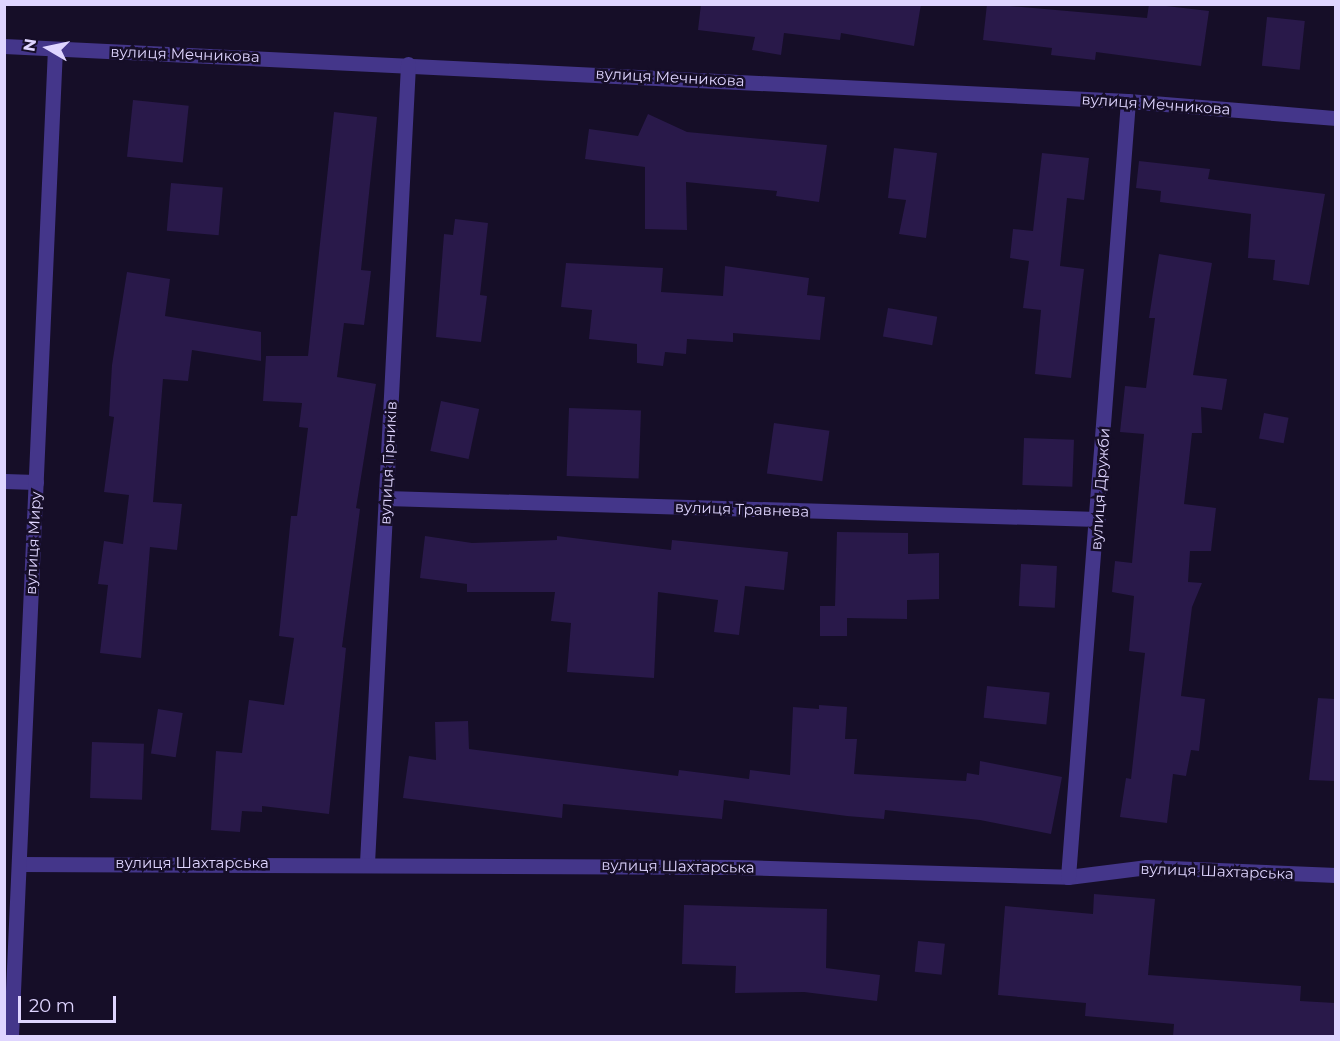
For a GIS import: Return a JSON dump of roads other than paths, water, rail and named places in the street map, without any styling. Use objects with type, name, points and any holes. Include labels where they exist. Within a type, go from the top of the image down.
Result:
[{"type":"street","name":"вулиця Мечникова","points":[[4,46],[1128,101],[1335,118]]},
{"type":"street","name":"вулиця Миру","points":[[11,1036],[11,890],[19,864],[56,49]]},
{"type":"street","name":"вулиця Гірників","points":[[367,863],[408,64]]},
{"type":"street","name":"вулиця Дружби","points":[[1068,877],[1098,519],[1128,101]]},
{"type":"street","points":[[4,481],[36,482]]},
{"type":"street","name":"вулиця Травнева","points":[[386,498],[1098,519]]},
{"type":"street","name":"вулиця Шахтарська","points":[[19,864],[367,863],[1068,877],[1147,867],[1335,875]]}]
